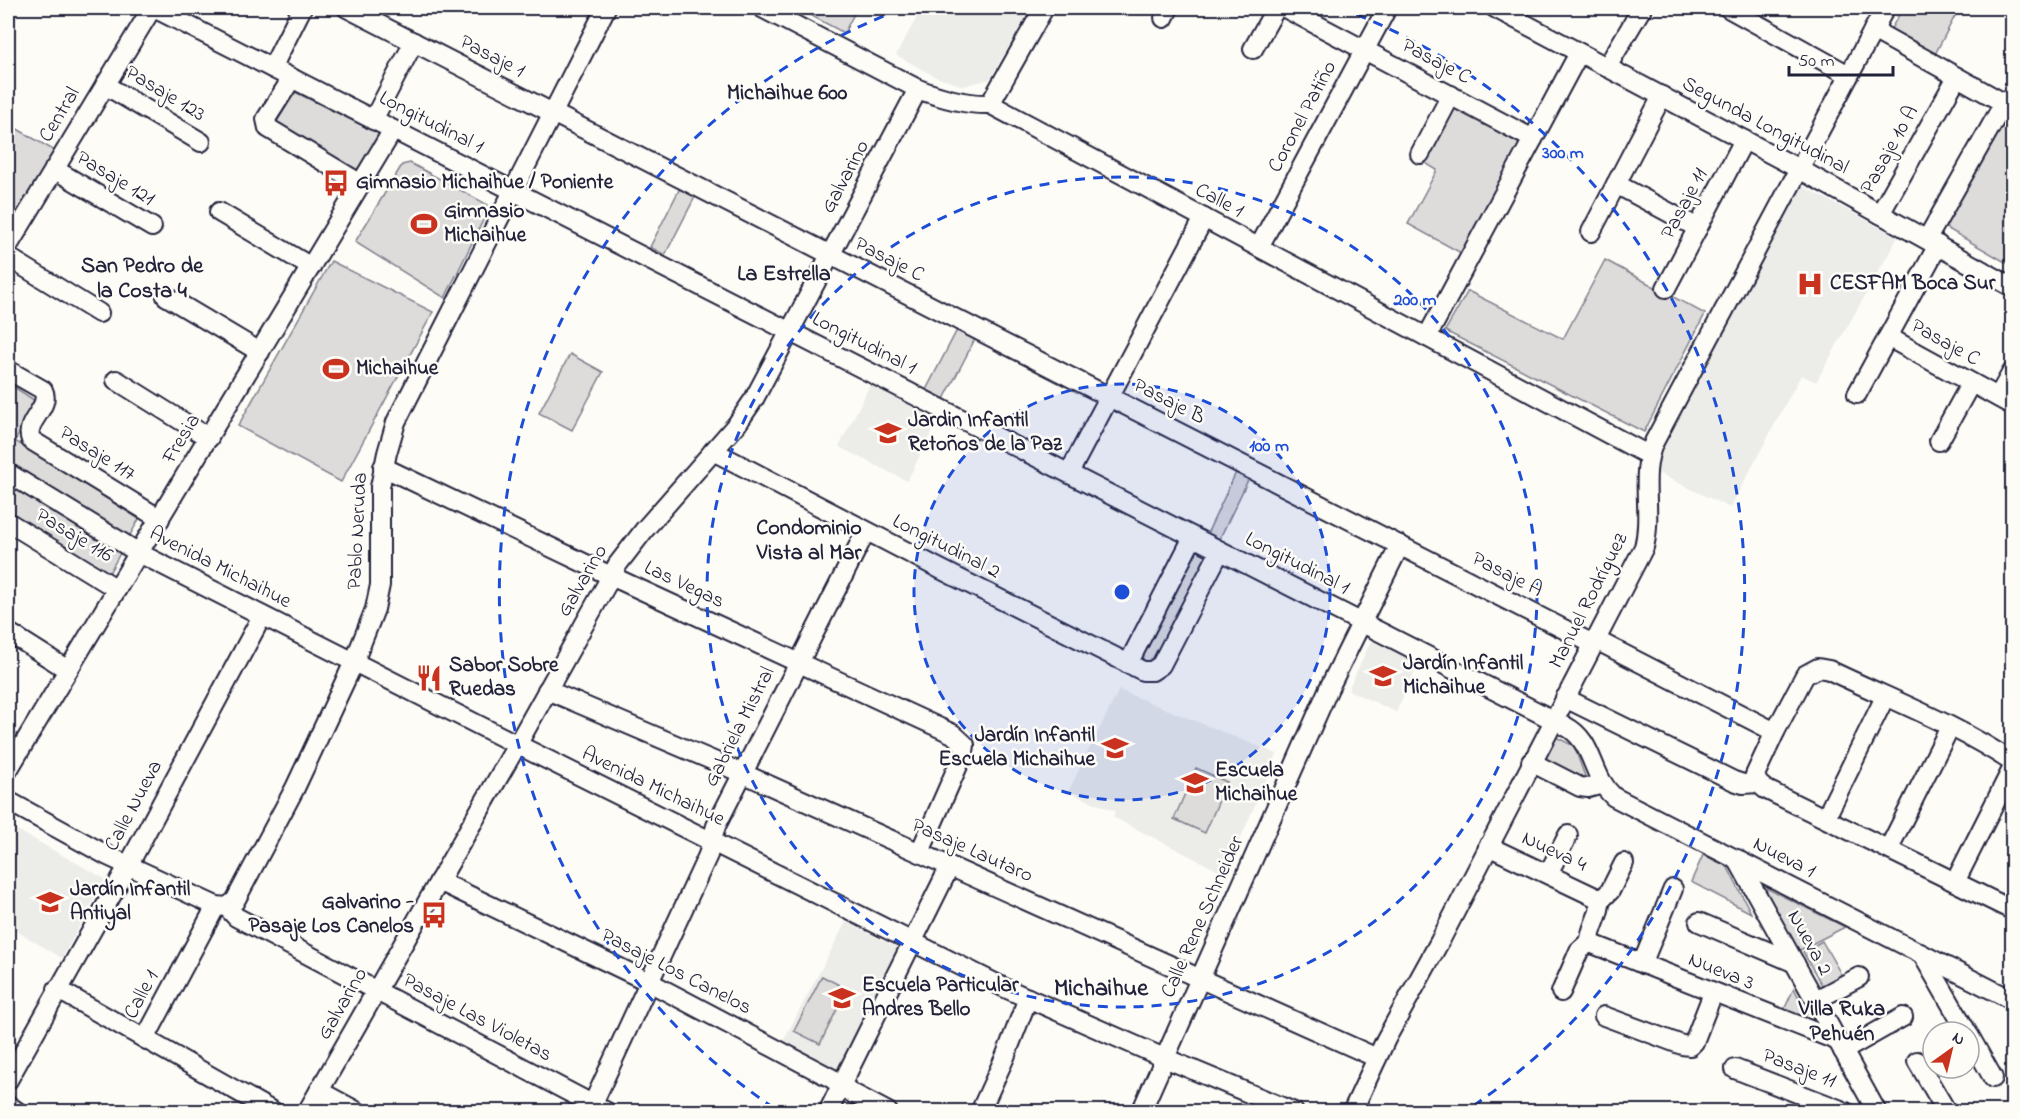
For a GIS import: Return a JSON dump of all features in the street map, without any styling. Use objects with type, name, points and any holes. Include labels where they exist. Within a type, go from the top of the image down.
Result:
[{"type":"street","name":"Longitudinal 1","points":[[153,8],[1559,723]]},
{"type":"street","name":"Central","points":[[8,246],[153,8]]},
{"type":"street","points":[[272,68],[302,8]]},
{"type":"street","name":"Pasaje 1","points":[[347,8],[553,113]]},
{"type":"street","name":"Pablo Neruda","points":[[354,662],[379,596],[379,507],[383,467],[396,422],[606,8]]},
{"type":"street","name":"Calle 1","points":[[762,8],[918,89],[967,102],[990,104],[1648,455]]},
{"type":"street","points":[[990,104],[1044,8]]},
{"type":"street","points":[[1253,49],[1276,8]]},
{"type":"street","name":"Pasaje C","points":[[1286,8],[1533,139]]},
{"type":"street","name":"Coronel Patiño","points":[[1259,248],[1387,8]]},
{"type":"street","name":"Segunda Longitudinal","points":[[1495,8],[1799,169],[2013,287]]},
{"type":"street","points":[[1606,67],[1642,8]]},
{"type":"street","points":[[1728,8],[1849,75]]},
{"type":"street","name":"Manuel Rodríguez","points":[[1352,1112],[1377,1058],[1532,762],[1559,723],[1565,698],[1644,547],[1648,525],[1646,478],[1648,455],[1885,8]]},
{"type":"street","points":[[1857,394],[1888,337],[1933,242],[2004,104],[1873,30]]},
{"type":"street","points":[[373,120],[414,42]]},
{"type":"street","points":[[1428,337],[1579,52]]},
{"type":"street","name":"Pasaje 10 A","points":[[1880,214],[1957,77]]},
{"type":"street","points":[[292,78],[267,119],[268,128],[360,184]]},
{"type":"street","name":"Pasaje 123","points":[[105,85],[201,142]]},
{"type":"street","name":"Galvarino","points":[[307,1112],[611,576],[634,542],[713,451],[754,399],[918,89]]},
{"type":"street","points":[[1420,154],[1451,96]]},
{"type":"street","points":[[1591,231],[1662,96]]},
{"type":"street","name":"Pasaje C","points":[[553,113],[1109,397]]},
{"type":"street","name":"Fresia","points":[[10,759],[68,670],[160,519],[393,130]]},
{"type":"street","name":"Pasaje 11","points":[[1666,288],[1743,140]]},
{"type":"street","name":"Pasaje 121","points":[[54,169],[152,227]]},
{"type":"street","points":[[1616,184],[1698,228]]},
{"type":"street","points":[[219,212],[311,267]]},
{"type":"street","points":[[1069,473],[1204,218]]},
{"type":"street","points":[[8,257],[99,313]]},
{"type":"street","points":[[166,296],[260,352]]},
{"type":"street","name":"Pasaje C","points":[[1888,337],[2006,401]]},
{"type":"street","name":"Pasaje 117","points":[[8,370],[43,390],[46,396],[30,429],[31,440],[160,519]]},
{"type":"street","points":[[2006,401],[2013,372]]},
{"type":"street","points":[[116,380],[208,438]]},
{"type":"street","points":[[1939,441],[1971,383]]},
{"type":"street","name":"Pasaje B","points":[[1109,397],[1400,546]]},
{"type":"street","name":"Longitudinal 2","points":[[713,451],[1128,664],[1148,671],[1161,665],[1220,550]]},
{"type":"street","name":"Las Vegas","points":[[383,467],[611,576],[953,734],[965,745],[964,752],[920,852]]},
{"type":"street","name":"Avenida Michaihue","points":[[8,474],[139,553],[711,842],[1028,998],[1294,1112]]},
{"type":"street","name":"Pasaje 116","points":[[8,522],[117,589]]},
{"type":"street","name":"Gabriela Mistral","points":[[596,1109],[649,982],[708,855],[716,826],[866,531]]},
{"type":"street","points":[[1128,664],[1193,537]]},
{"type":"street","name":"Calle Rene Schneider","points":[[1141,1112],[1329,688],[1400,546]]},
{"type":"street","name":"Pasaje A","points":[[1400,546],[1775,732]]},
{"type":"street","name":"Calle Nueva","points":[[8,1080],[128,866],[262,616]]},
{"type":"street","points":[[8,632],[68,670]]},
{"type":"street","name":"Calle 1","points":[[274,1112],[145,1039],[221,907],[235,901],[275,828],[354,662]]},
{"type":"street","points":[[2013,762],[1950,727],[1829,670],[1818,668],[1806,675],[1756,770],[1758,783],[1765,789],[2013,910]]},
{"type":"street","name":"Pasaje Lautaro","points":[[547,690],[742,773],[1377,1058]]},
{"type":"street","points":[[1826,817],[1885,697]]},
{"type":"street","points":[[1565,698],[1734,782],[1758,783]]},
{"type":"street","name":"Nueva 1","points":[[1559,723],[1580,735],[1603,784],[1614,796],[2013,1000]]},
{"type":"street","points":[[1889,848],[1950,727]]},
{"type":"street","points":[[1532,762],[1580,787],[1588,788],[1603,784]]},
{"type":"street","points":[[1955,882],[2013,769]]},
{"type":"street","name":"Pasaje Las Violetas","points":[[8,801],[128,866],[221,907],[596,1109]]},
{"type":"street","points":[[1548,874],[1568,835]]},
{"type":"street","name":"Nueva 4","points":[[1488,846],[1600,901]]},
{"type":"street","name":"Nueva 2","points":[[1737,859],[1877,1112]]},
{"type":"street","points":[[1561,992],[1579,951],[1590,941],[1600,901],[1610,891],[1624,863]]},
{"type":"street","points":[[828,1112],[950,866]]},
{"type":"street","name":"Pasaje Los Canelos","points":[[439,881],[649,982],[831,1077],[852,1093],[888,1112]]},
{"type":"street","points":[[1642,964],[1673,889]]},
{"type":"street","points":[[1699,922],[1795,963]]},
{"type":"street","name":"Nueva 3","points":[[1590,941],[1841,1046]]},
{"type":"street","points":[[1922,954],[1960,1020]]},
{"type":"street","points":[[1816,1000],[1859,977]]},
{"type":"street","points":[[57,989],[145,1039]]},
{"type":"street","points":[[1604,1016],[1687,1046],[1694,1042],[1713,993]]},
{"type":"street","points":[[980,1112],[1028,998]]},
{"type":"street","points":[[1841,1046],[1903,1017]]},
{"type":"street","points":[[1981,1057],[1993,1078]]},
{"type":"street","points":[[1917,1060],[1947,1112]]},
{"type":"street","name":"Pasaje 11","points":[[1735,1069],[1846,1112]]},
{"type":"street","points":[[319,1091],[358,1112]]},
{"type":"street","points":[[8,1105],[18,1112]]},
{"type":"shaded area","points":[[797,8],[857,8],[844,33]]},
{"type":"shaded area","points":[[922,8],[1031,8],[990,79],[963,86],[936,77],[896,55]]},
{"type":"shaded area","points":[[1903,8],[1949,8],[1957,12],[1933,58],[1888,34]]},
{"type":"shaded area","points":[[295,92],[380,134],[355,176],[274,126]]},
{"type":"shaded area","points":[[2012,104],[2012,266],[1943,226]]},
{"type":"shaded area","points":[[1451,106],[1520,144],[1461,253],[1408,224],[1437,170],[1422,161]]},
{"type":"shaded area","points":[[14,127],[55,151],[8,230],[8,137]]},
{"type":"shaded area","name":"Gimnasio Michaihue","points":[[410,163],[490,206],[445,298],[355,242],[402,165]]},
{"type":"shaded area","points":[[681,186],[697,193],[665,255],[650,247]]},
{"type":"shaded area","points":[[1802,186],[1898,237],[1816,382],[1801,375],[1730,508],[1652,470],[1654,455],[1724,332]]},
{"type":"shaded area","points":[[1605,260],[1705,314],[1644,432],[1445,331],[1468,291],[1563,339]]},
{"type":"shaded area","name":"Michaihue","points":[[331,261],[433,312],[341,482],[238,426]]},
{"type":"shaded area","points":[[958,328],[976,337],[944,399],[926,390]]},
{"type":"shaded area","points":[[570,354],[603,372],[572,430],[539,413]]},
{"type":"shaded area","points":[[8,383],[37,402],[15,441],[139,519],[108,575],[8,516]]},
{"type":"shaded area","name":"Jardin Infantil Retoños de la Paz","points":[[870,385],[938,420],[907,481],[839,447]]},
{"type":"shaded area","points":[[1238,468],[1250,476],[1219,540],[1207,534]]},
{"type":"shaded area","points":[[1195,548],[1210,556],[1152,664],[1144,661],[1141,653]]},
{"type":"shaded area","name":"Jardín Infantil Michaihue","points":[[1371,641],[1419,663],[1396,712],[1348,690]]},
{"type":"shaded area","name":"Escuela Michaihue","points":[[1119,690],[1277,754],[1225,874],[1113,817],[1115,811],[1068,792]]},
{"type":"shaded area","points":[[1556,737],[1574,746],[1586,779],[1581,782],[1542,764]]},
{"type":"shaded area","points":[[1196,768],[1227,782],[1205,833],[1174,819]]},
{"type":"shaded area","name":"Jardín Infantil Antiyal","points":[[8,825],[105,879],[62,958],[8,926]]},
{"type":"shaded area","points":[[1703,855],[1727,866],[1751,913],[1691,882]]},
{"type":"shaded area","points":[[1762,886],[1845,927],[1798,951]]},
{"type":"shaded area","name":"Escuela Particular Andres Bello","points":[[846,922],[902,950],[839,1075],[781,1045]]},
{"type":"shaded area","points":[[1822,941],[1842,976],[1823,987],[1803,952]]},
{"type":"shaded area","points":[[822,976],[847,989],[820,1044],[794,1031]]},
{"type":"shaded area","points":[[1794,988],[1807,1014],[1804,1018],[1784,1010]]},
{"type":"place","name":"Gimnasio Michaihue / Poniente","points":[[336,183]]},
{"type":"place","name":"Gimnasio Michaihue","points":[[424,224]]},
{"type":"place","name":"CESFAM Boca Sur","points":[[1810,284]]},
{"type":"place","name":"Michaihue","points":[[336,369]]},
{"type":"place","name":"Jardin Infantil Retoños de la Paz","points":[[888,433]]},
{"type":"place","name":"Jardín Infantil Michaihue","points":[[1383,676]]},
{"type":"place","name":"Sabor Sobre Ruedas","points":[[429,678]]},
{"type":"place","name":"Jardín Infantil Escuela Michaihue","points":[[1115,748]]},
{"type":"place","name":"Escuela Michaihue","points":[[1195,783]]},
{"type":"place","name":"Jardín Infantil Antiyal","points":[[50,902]]},
{"type":"place","name":"Galvarino - Pasaje Los Canelos","points":[[434,915]]},
{"type":"place","name":"Escuela Particular Andres Bello","points":[[842,998]]},
{"type":"district","name":"Michaihue 600","points":[[787,94]]},
{"type":"district","name":"La Estrella","points":[[784,275]]},
{"type":"district","name":"San Pedro de la Costa 4","points":[[142,280]]},
{"type":"district","name":"Condominio Vista al Mar","points":[[809,542]]},
{"type":"district","name":"Michaihue","points":[[1101,989]]},
{"type":"district","name":"Villa Ruka Pehuén","points":[[1842,1022]]}]
